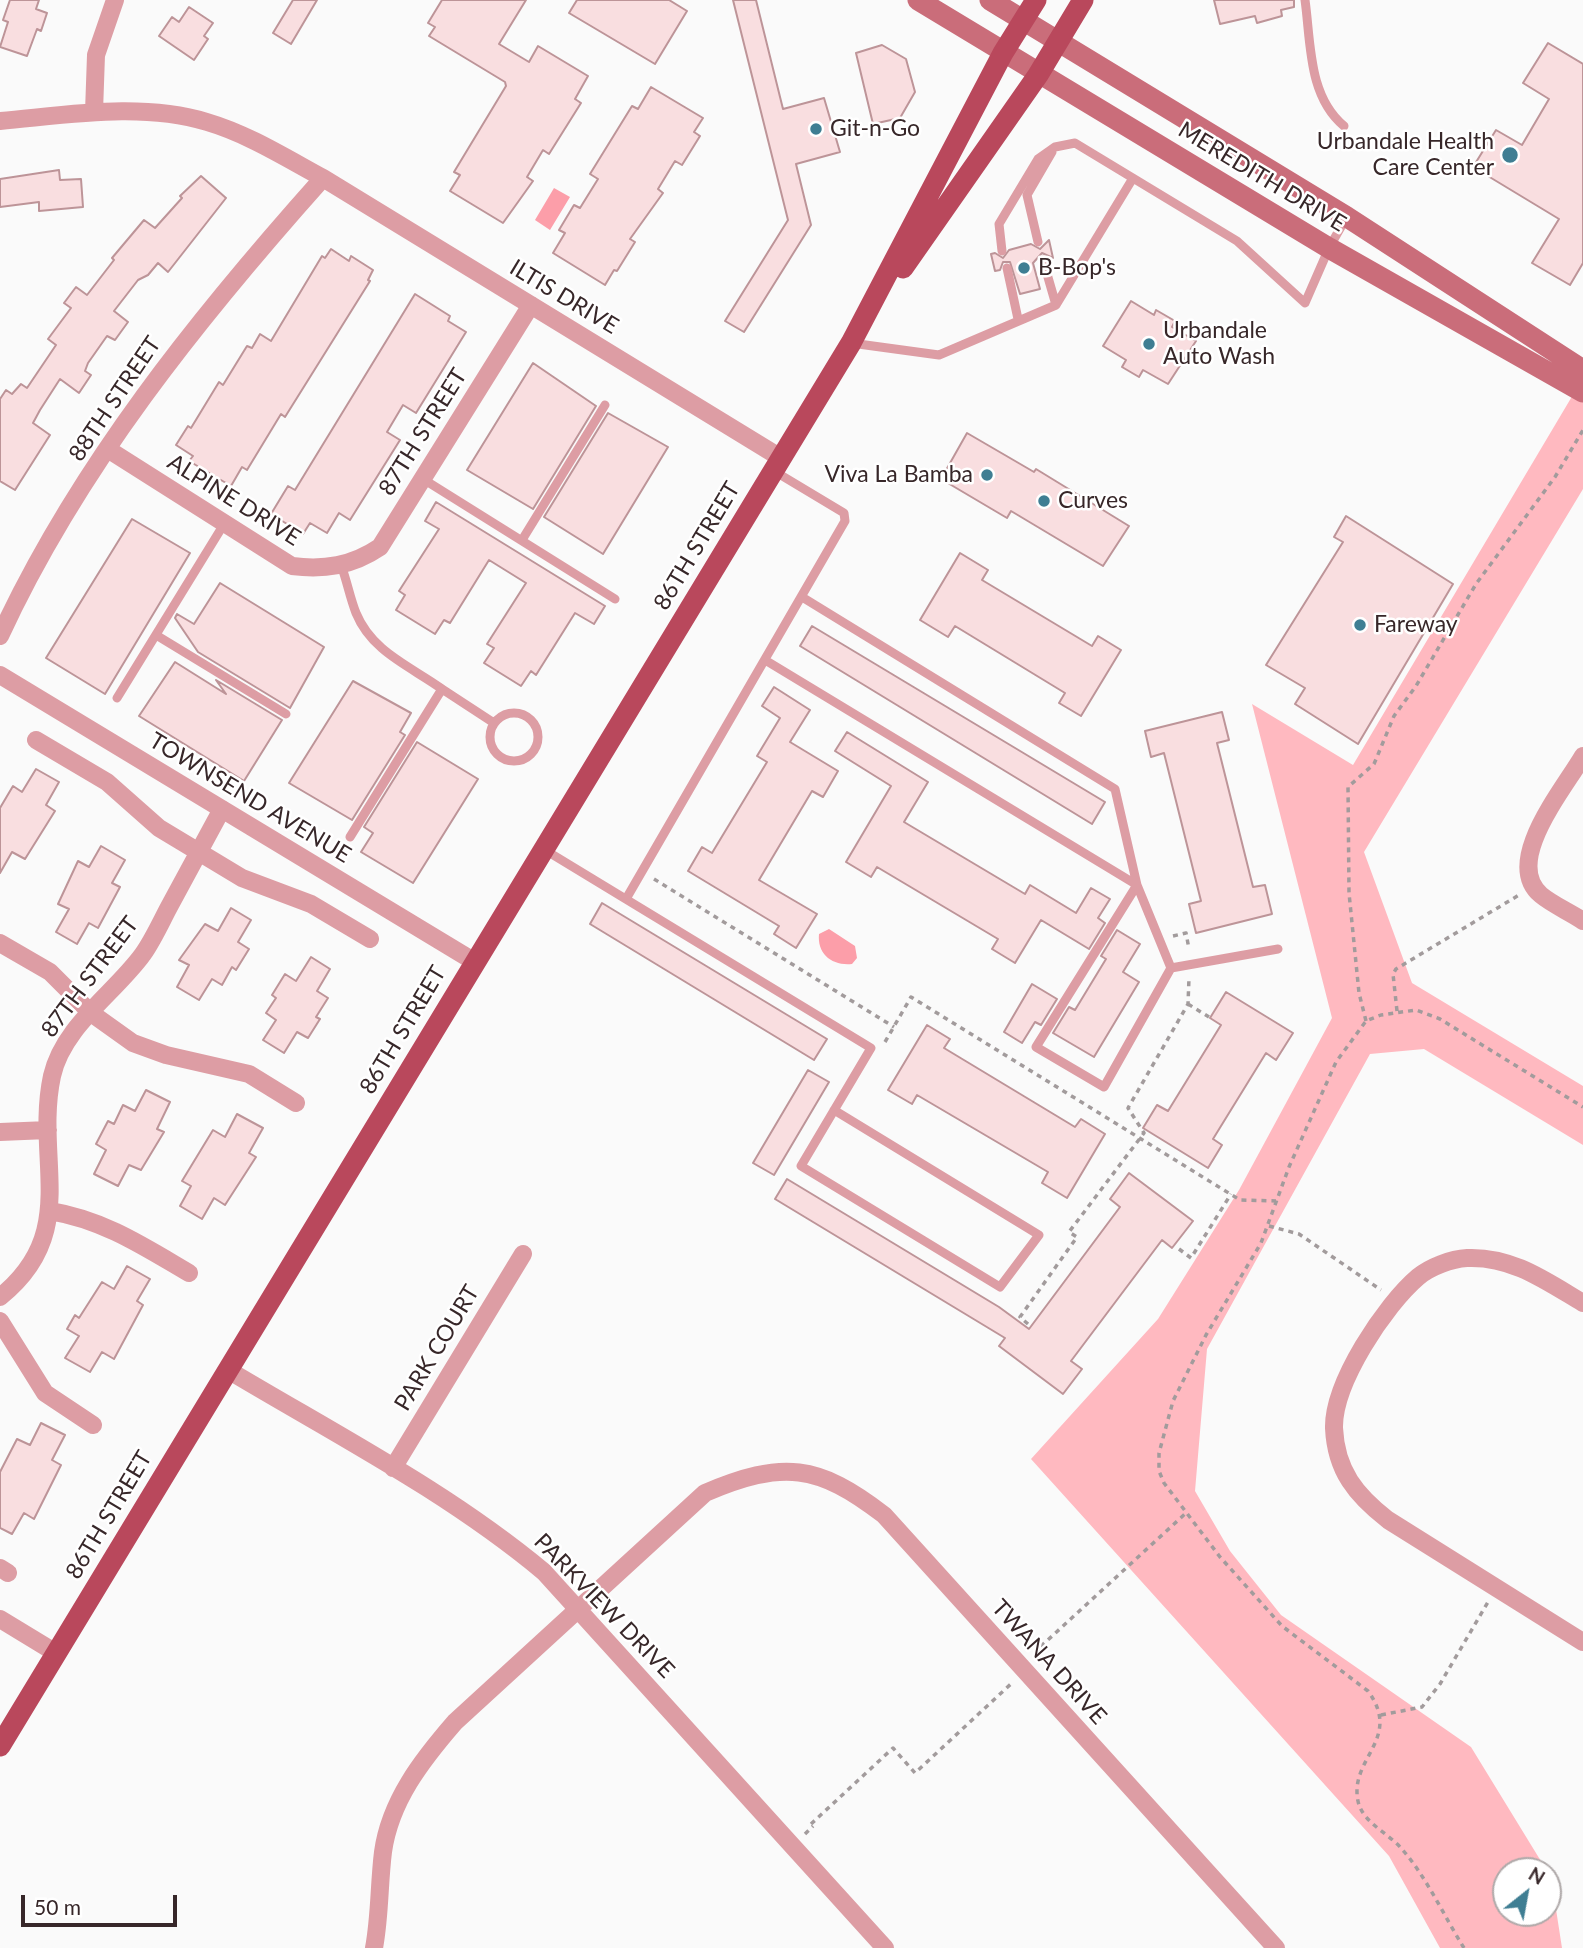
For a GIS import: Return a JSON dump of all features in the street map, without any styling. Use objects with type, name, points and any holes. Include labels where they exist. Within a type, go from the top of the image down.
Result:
[{"type":"main road","name":"MEREDITH DRIVE","points":[[918,0],[1038,75],[1329,248],[1583,392]]},
{"type":"main road","name":"MEREDITH DRIVE","points":[[990,0],[1347,217],[1583,370]]},
{"type":"main road","name":"86TH STREET","points":[[851,343],[1003,53],[1035,0]]},
{"type":"main road","name":"86TH STREET","points":[[0,1746],[851,343],[1038,75],[1083,0]]},
{"type":"street","points":[[94,112],[96,55],[115,0]]},
{"type":"street","name":"ILTIS DRIVE","points":[[0,121],[94,112],[168,113],[208,122],[254,141],[323,178],[531,305],[777,464]]},
{"type":"street","name":"88TH STREET","points":[[0,636],[60,523],[169,359],[323,178]]},
{"type":"street","name":"87TH STREET","points":[[341,565],[366,557],[380,547],[531,305]]},
{"type":"street","name":"ALPINE DRIVE","points":[[109,450],[292,566],[321,569],[341,565]]},
{"type":"street","name":"TOWNSEND AVENUE","points":[[0,675],[475,962]]},
{"type":"street","points":[[36,740],[107,782],[159,828],[242,878],[311,904],[370,939]]},
{"type":"street","points":[[1583,756],[1535,836],[1529,849],[1527,866],[1534,886],[1541,895],[1583,921]]},
{"type":"street","name":"87TH STREET","points":[[0,1297],[32,1265],[47,1231],[50,1211],[47,1112],[53,1073],[63,1049],[144,953],[222,809]]},
{"type":"street","points":[[0,943],[50,972],[91,1013],[133,1043],[166,1055],[249,1074],[296,1103]]},
{"type":"street","points":[[0,1132],[48,1130]]},
{"type":"street","points":[[50,1211],[83,1217],[122,1234],[189,1273]]},
{"type":"street","name":"PARK COURT","points":[[393,1468],[523,1254]]},
{"type":"street","points":[[1583,1303],[1509,1262],[1463,1258],[1420,1275],[1395,1298],[1345,1383],[1334,1427],[1339,1459],[1360,1498],[1388,1520],[1583,1642]]},
{"type":"street","points":[[0,1321],[45,1393],[93,1425]]},
{"type":"street","name":"PARKVIEW DRIVE","points":[[228,1370],[498,1533],[544,1572],[885,1948]]},
{"type":"street","name":"TWANA DRIVE","points":[[374,1948],[380,1916],[383,1850],[397,1804],[422,1760],[455,1722],[705,1493],[750,1475],[792,1472],[820,1477],[849,1488],[884,1516],[1276,1948]]},
{"type":"street","points":[[0,1619],[56,1653]]},
{"type":"lane","points":[[1305,0],[1316,81],[1329,113],[1344,126]]},
{"type":"lane","points":[[1002,251],[999,224],[1038,159],[1055,147],[1075,143],[1237,241],[1305,303],[1329,248],[1347,217]]},
{"type":"lane","points":[[1038,242],[1027,194],[1055,147]]},
{"type":"lane","points":[[851,343],[939,355],[1056,305],[1133,178]]},
{"type":"lane","points":[[1043,260],[1056,305]]},
{"type":"lane","points":[[1007,268],[1018,319]]},
{"type":"lane","points":[[522,540],[605,405]]},
{"type":"lane","points":[[626,899],[845,521],[845,513],[777,464]]},
{"type":"lane","points":[[423,479],[615,599]]},
{"type":"lane","points":[[117,698],[225,524]]},
{"type":"lane","points":[[341,565],[356,613],[369,636],[384,651],[494,723]]},
{"type":"lane","points":[[802,597],[1115,789],[1137,885],[1171,968]]},
{"type":"lane","points":[[156,635],[286,714]]},
{"type":"lane","points":[[765,660],[1137,885]]},
{"type":"lane","points":[[351,837],[442,689]]},
{"type":"lane","points":[[508,713],[525,716],[537,731],[534,750],[517,761],[500,756],[490,740],[494,723],[508,713]]},
{"type":"lane","points":[[544,849],[871,1048],[801,1166],[1000,1287],[1039,1235],[834,1111]]},
{"type":"lane","points":[[1137,885],[1036,1047],[1104,1087],[1171,968]]},
{"type":"lane","points":[[1171,968],[1189,967],[1278,949]]},
{"type":"path","points":[[1366,1021],[1359,993],[1349,893],[1348,788],[1374,764],[1394,716],[1416,687],[1476,584],[1555,477],[1583,430]]},
{"type":"path","points":[[642,872],[894,1027]]},
{"type":"path","points":[[1397,1011],[1393,974],[1396,970],[1534,886]]},
{"type":"path","points":[[1028,1324],[1020,1317],[1077,1237],[1069,1232],[1144,1133],[1128,1108],[1188,1004],[1186,933],[1159,940]]},
{"type":"path","points":[[871,1048],[878,1053],[911,997],[1240,1200],[1276,1201]]},
{"type":"path","points":[[1188,1004],[1209,1017]]},
{"type":"path","points":[[1464,1948],[1411,1861],[1365,1815],[1358,1803],[1359,1781],[1376,1744],[1381,1715],[1368,1691],[1282,1626],[1253,1597],[1164,1483],[1159,1471],[1159,1453],[1173,1401],[1269,1226],[1276,1201],[1336,1062],[1366,1021],[1397,1011],[1416,1010],[1440,1019],[1583,1107]]},
{"type":"path","points":[[1179,1249],[1191,1258],[1231,1194]]},
{"type":"path","points":[[1269,1226],[1300,1234],[1395,1298]]},
{"type":"path","points":[[811,1824],[892,1748],[915,1773],[1024,1671],[1038,1649],[1186,1513]]},
{"type":"path","points":[[1381,1715],[1422,1707],[1440,1684],[1497,1588]]},
{"type":"shaded area","points":[[554,188],[570,197],[550,230],[535,220]]},
{"type":"shaded area","points":[[1577,388],[1583,392],[1583,489],[1364,852],[1412,983],[1583,1086],[1583,1145],[1424,1049],[1370,1054],[1207,1349],[1195,1491],[1230,1551],[1281,1615],[1471,1747],[1538,1857],[1492,1857],[1492,1927],[1559,1927],[1562,1948],[1440,1948],[1389,1856],[1031,1459],[1158,1319],[1239,1190],[1332,1018],[1252,704],[1353,765]]},
{"type":"shaded area","points":[[829,929],[855,946],[857,958],[852,964],[832,961],[823,953],[819,934]]},
{"type":"building","points":[[10,0],[39,0],[36,9],[47,13],[41,31],[37,29],[27,56],[0,47],[8,22],[3,20]]},
{"type":"building","points":[[293,0],[317,0],[291,44],[273,33]]},
{"type":"building","points":[[442,0],[526,0],[499,44],[529,62],[538,46],[588,76],[575,99],[581,103],[549,154],[543,150],[527,177],[533,181],[503,223],[450,191],[460,175],[454,172],[506,86],[505,82],[429,36],[435,27],[428,23]]},
{"type":"building","points":[[577,0],[669,0],[687,11],[655,64],[569,13]]},
{"type":"building","points":[[733,0],[756,0],[783,109],[824,98],[840,152],[796,164],[811,225],[744,332],[725,321],[788,220]]},
{"type":"building","points":[[1214,0],[1294,0],[1294,7],[1281,10],[1282,16],[1257,23],[1255,16],[1220,24]]},
{"type":"building","points":[[189,7],[213,23],[204,36],[208,39],[194,60],[159,36],[172,17],[179,22]]},
{"type":"building","name":"Urbandale Health Care Center","points":[[1548,43],[1583,64],[1583,263],[1570,285],[1532,263],[1559,219],[1473,167],[1496,130],[1522,145],[1549,99],[1523,83]]},
{"type":"building","points":[[882,45],[906,59],[915,92],[900,118],[873,124],[856,53]]},
{"type":"building","points":[[651,87],[703,118],[694,132],[700,136],[682,165],[675,161],[658,189],[663,193],[630,239],[635,242],[605,285],[553,253],[565,233],[559,230],[574,205],[580,208],[598,179],[590,174],[632,106],[638,109]]},
{"type":"building","points":[[59,170],[60,180],[81,179],[83,207],[39,211],[39,202],[0,207],[0,179]]},
{"type":"building","points":[[201,176],[226,198],[168,272],[158,263],[148,275],[138,280],[114,311],[128,322],[115,340],[107,336],[88,363],[85,371],[91,375],[79,393],[60,379],[40,410],[33,423],[50,435],[15,490],[0,481],[0,399],[6,390],[12,394],[21,384],[27,388],[56,345],[48,339],[71,308],[64,303],[76,287],[87,295],[114,260],[112,258],[144,220],[155,228],[182,198],[180,196]]},
{"type":"building","name":"B-Bop's","points":[[1049,240],[1053,258],[1042,253],[1033,263],[1040,289],[1020,294],[1010,262],[1003,262],[1000,270],[995,271],[991,254],[995,253],[1003,258],[1009,250],[1031,244],[1040,249]]},
{"type":"building","points":[[331,249],[349,261],[351,256],[373,270],[368,280],[370,281],[285,417],[281,414],[247,470],[242,467],[231,486],[189,461],[193,456],[176,445],[188,426],[191,428],[219,382],[223,385],[247,346],[252,348],[260,334],[271,341],[322,256],[325,258]]},
{"type":"building","points":[[415,294],[450,316],[448,321],[466,332],[416,413],[403,405],[387,432],[400,440],[350,520],[339,513],[327,533],[310,523],[303,534],[271,514],[288,486],[295,490]]},
{"type":"building","name":"Urbandale Auto Wash","points":[[1131,301],[1154,315],[1156,310],[1175,321],[1172,327],[1196,341],[1168,384],[1143,370],[1139,377],[1122,367],[1126,360],[1103,346]]},
{"type":"building","points":[[533,363],[596,406],[533,509],[467,470]]},
{"type":"building","points":[[608,413],[668,447],[603,554],[544,517]]},
{"type":"building","points":[[967,433],[1034,472],[1036,469],[1129,526],[1103,566],[1011,511],[1007,518],[941,479]]},
{"type":"building","points":[[436,502],[605,606],[594,624],[575,613],[536,675],[531,671],[521,686],[484,663],[494,648],[487,644],[526,583],[489,560],[450,623],[444,620],[435,634],[396,610],[405,595],[399,591],[439,529],[425,521]]},
{"type":"building","name":"Fareway","points":[[1346,516],[1453,584],[1358,744],[1295,704],[1305,688],[1266,665],[1343,542],[1334,537]]},
{"type":"building","points":[[132,519],[190,553],[105,694],[46,658]]},
{"type":"building","points":[[960,553],[988,570],[982,580],[1092,646],[1098,636],[1121,650],[1081,716],[1059,703],[1065,693],[955,626],[948,637],[920,620]]},
{"type":"building","points":[[220,583],[324,647],[290,708],[198,652],[175,618],[177,614],[194,624]]},
{"type":"building","points":[[812,626],[1105,802],[1092,824],[800,646]]},
{"type":"building","points":[[175,662],[226,694],[216,680],[282,720],[244,781],[139,716]]},
{"type":"building","points":[[353,681],[411,713],[400,732],[405,735],[352,820],[289,783]]},
{"type":"building","points":[[774,687],[810,710],[790,742],[838,771],[823,797],[812,791],[759,880],[817,914],[796,948],[774,934],[779,926],[688,871],[702,847],[712,853],[767,762],[757,756],[780,718],[762,706]]},
{"type":"building","points":[[1222,712],[1229,740],[1217,743],[1253,887],[1265,885],[1272,914],[1196,933],[1189,904],[1201,901],[1164,753],[1151,757],[1145,731]]},
{"type":"building","points":[[847,732],[928,782],[904,822],[1025,894],[1030,885],[1076,913],[1091,888],[1110,899],[1098,918],[1105,923],[1089,949],[1041,920],[1015,963],[992,949],[998,939],[877,867],[871,877],[846,862],[891,786],[835,751]]},
{"type":"building","points":[[417,742],[478,779],[413,883],[361,852],[373,833],[364,827]]},
{"type":"building","points":[[36,769],[59,782],[46,805],[55,811],[25,859],[12,852],[0,873],[0,808],[13,786],[22,792]]},
{"type":"building","points":[[101,846],[125,860],[112,883],[120,887],[98,928],[89,923],[77,944],[56,932],[69,909],[58,904],[78,861],[89,867]]},
{"type":"building","points":[[602,903],[827,1039],[814,1060],[590,924]]},
{"type":"building","points":[[231,908],[251,920],[238,942],[249,949],[236,970],[232,967],[222,985],[212,979],[199,1000],[177,987],[189,965],[179,960],[205,924],[218,931]]},
{"type":"building","points":[[1117,930],[1140,944],[1123,972],[1139,982],[1094,1057],[1053,1033],[1069,1007],[1075,1010],[1106,959],[1101,956]]},
{"type":"building","points":[[311,957],[330,969],[317,991],[328,998],[316,1017],[320,1019],[308,1038],[297,1032],[284,1053],[263,1040],[276,1020],[266,1013],[276,998],[272,995],[285,974],[296,981]]},
{"type":"building","points":[[1032,984],[1057,999],[1041,1025],[1035,1022],[1022,1043],[1004,1032]]},
{"type":"building","points":[[1226,992],[1293,1033],[1276,1060],[1266,1053],[1213,1139],[1222,1145],[1208,1168],[1143,1128],[1157,1105],[1168,1111],[1221,1025],[1210,1018]]},
{"type":"building","points":[[927,1025],[950,1039],[944,1048],[1075,1127],[1081,1119],[1105,1134],[1067,1198],[1042,1183],[1048,1172],[917,1095],[912,1104],[888,1090]]},
{"type":"building","points":[[808,1070],[829,1082],[774,1175],[753,1163]]},
{"type":"building","points":[[146,1090],[170,1102],[157,1129],[164,1132],[141,1170],[129,1165],[118,1186],[94,1174],[106,1150],[96,1144],[108,1121],[114,1124],[123,1105],[135,1111]]},
{"type":"building","points":[[237,1114],[263,1128],[249,1153],[256,1157],[225,1205],[214,1198],[202,1219],[180,1206],[191,1186],[182,1181],[213,1130],[225,1137]]},
{"type":"building","points":[[1129,1173],[1193,1221],[1172,1248],[1162,1240],[1071,1361],[1082,1369],[1063,1394],[999,1346],[1005,1338],[775,1199],[787,1179],[999,1307],[1029,1329],[1120,1207],[1110,1199]]},
{"type":"building","points":[[127,1266],[150,1279],[137,1301],[143,1305],[114,1359],[102,1352],[90,1372],[65,1358],[79,1336],[67,1329],[75,1315],[79,1318],[102,1282],[114,1289]]},
{"type":"building","points":[[41,1423],[65,1435],[52,1460],[61,1465],[34,1519],[24,1513],[12,1534],[0,1528],[0,1472],[17,1439],[30,1445]]},
{"type":"place","name":"Git-n-Go","points":[[816,129]]},
{"type":"place","name":"Urbandale Health Care Center","points":[[1510,155]]},
{"type":"place","name":"B-Bop's","points":[[1024,268]]},
{"type":"place","name":"Urbandale Auto Wash","points":[[1149,344]]},
{"type":"place","name":"Viva La Bamba","points":[[987,475]]},
{"type":"place","name":"Curves","points":[[1044,501]]},
{"type":"place","name":"Fareway","points":[[1360,625]]}]
